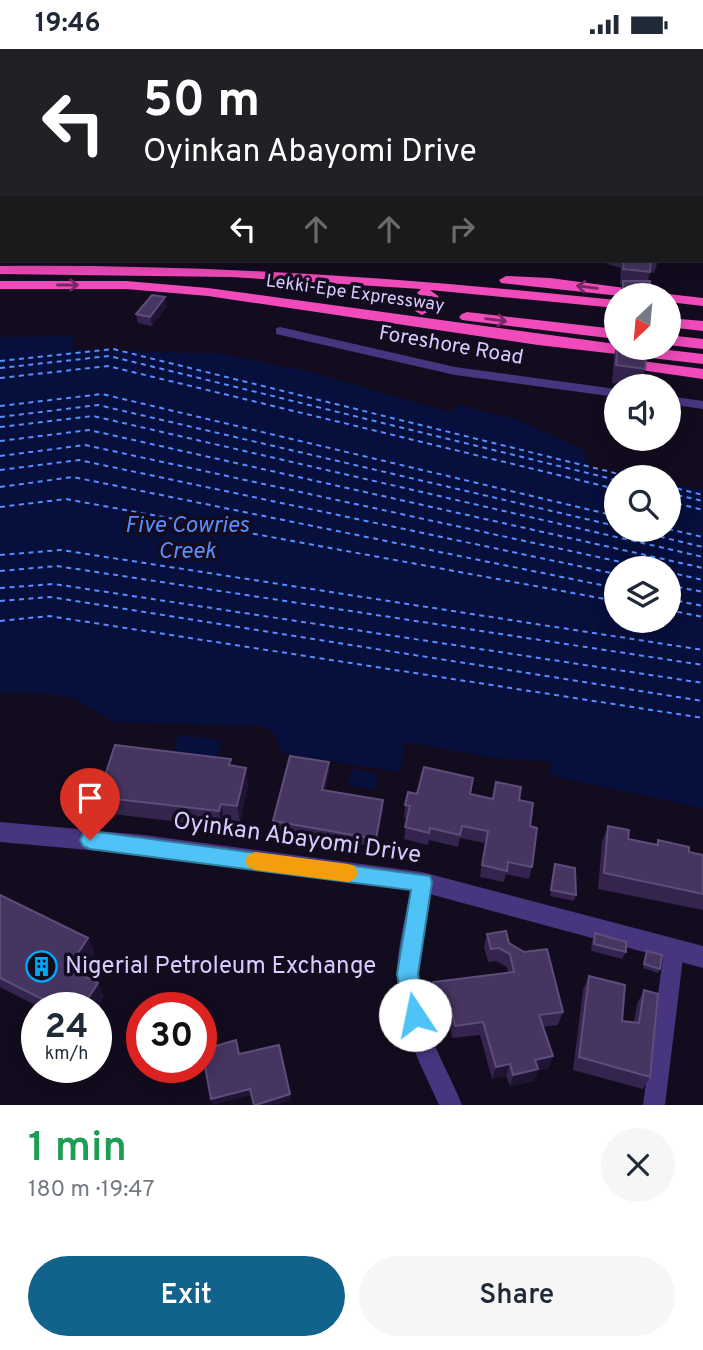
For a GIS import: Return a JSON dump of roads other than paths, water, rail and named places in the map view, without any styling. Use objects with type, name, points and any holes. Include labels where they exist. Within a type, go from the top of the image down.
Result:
[{"type":"highway","name":"Lekki-Epe Expressway","points":[[0,271],[139,269],[267,274],[436,285],[604,303]]},
{"type":"highway","points":[[267,274],[604,315]]},
{"type":"highway","points":[[267,274],[550,282],[604,289]]},
{"type":"highway","name":"Lekki-Epe Expressway","points":[[0,285],[127,285],[208,292],[525,338],[703,359]]},
{"type":"highway","points":[[208,292],[313,299],[604,333]]},
{"type":"highway","points":[[208,292],[429,337],[703,374]]},
{"type":"highway","points":[[422,311],[435,304],[433,299],[424,293]]},
{"type":"highway","points":[[681,299],[703,302]]},
{"type":"highway","points":[[681,311],[703,314]]},
{"type":"highway","points":[[681,323],[703,326]]},
{"type":"highway","points":[[681,341],[703,344]]},
{"type":"street","name":"Foreshore Road","points":[[280,331],[455,370],[604,391]]},
{"type":"street","points":[[681,402],[703,405]]},
{"type":"street","name":"Oyinkan Abayomi Drive","points":[[0,832],[144,845],[422,882],[703,957]]},
{"type":"street","points":[[422,882],[407,974],[409,992],[421,1037],[451,1105]]},
{"type":"street","points":[[654,1105],[674,950]]},
{"type":"water","name":"Five Cowries Creek","points":[[74,336],[72,349],[222,354],[312,372],[452,413],[455,404],[515,419],[581,448],[589,467],[604,473],[604,542],[681,542],[681,486],[703,489],[703,808],[549,775],[552,762],[491,757],[405,742],[400,772],[282,753],[275,734],[263,726],[114,722],[74,698],[44,693],[0,693],[0,337]]},
{"type":"water","points":[[178,735],[221,740],[217,758],[173,753]]},
{"type":"water","points":[[352,769],[378,774],[375,790],[348,785]]},
{"type":"place","name":"Nigerial Petroleum Exchange","points":[[42,967]]}]
